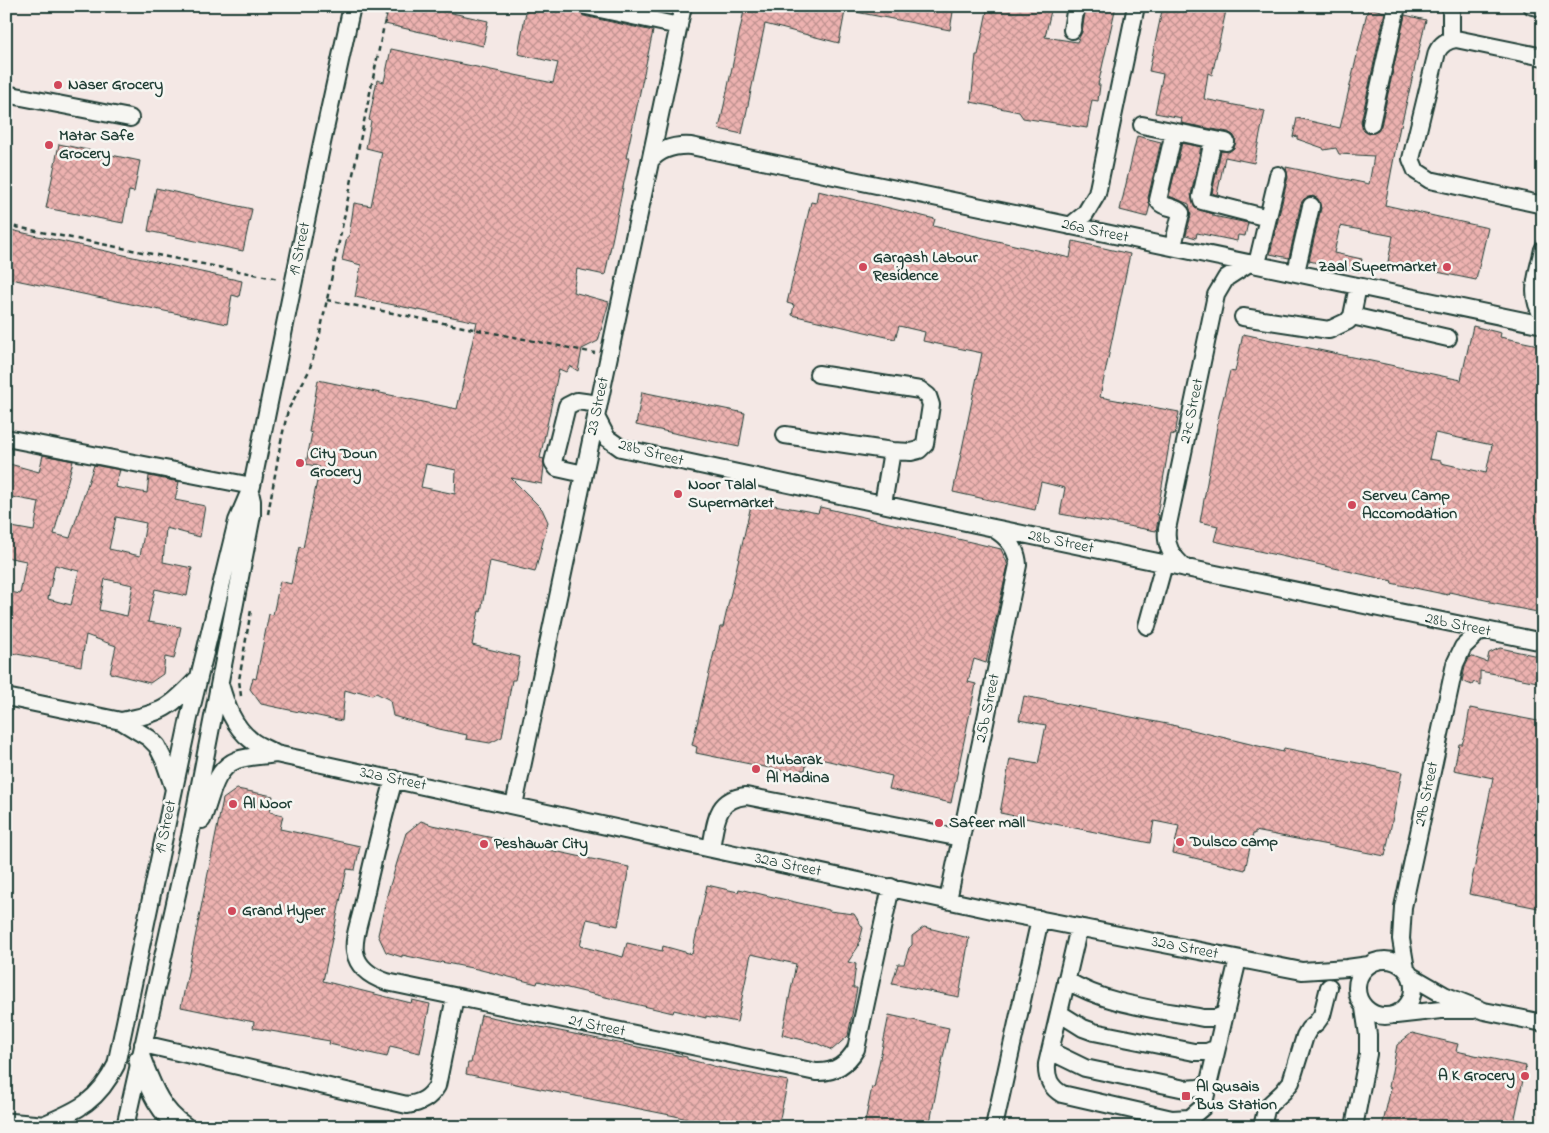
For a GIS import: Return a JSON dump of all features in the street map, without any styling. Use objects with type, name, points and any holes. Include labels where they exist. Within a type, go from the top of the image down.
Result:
[{"type":"main road","points":[[142,1052],[150,1084],[163,1108],[168,1115],[183,1127]]},
{"type":"main road","points":[[6,1124],[39,1127]]},
{"type":"street","name":"19 Street","points":[[125,1127],[190,836],[252,515],[251,489],[352,6]]},
{"type":"street","points":[[586,6],[679,26]]},
{"type":"street","name":"23 Street","points":[[514,805],[683,6]]},
{"type":"street","points":[[1072,30],[1076,6]]},
{"type":"street","points":[[1070,226],[1085,214],[1097,194],[1136,6]]},
{"type":"street","points":[[1371,124],[1397,6]]},
{"type":"street","points":[[1451,6],[1451,40]]},
{"type":"street","points":[[1532,6],[1543,8]]},
{"type":"street","points":[[1543,57],[1451,40],[1442,44],[1437,52],[1412,159],[1413,165],[1421,175],[1430,180],[1543,205]]},
{"type":"street","points":[[6,94],[130,118]]},
{"type":"street","points":[[1142,125],[1220,141],[1201,197],[1202,201],[1268,218]]},
{"type":"street","points":[[1173,246],[1181,213],[1176,209],[1162,205],[1158,200],[1174,132]]},
{"type":"street","name":"26a Street","points":[[650,160],[655,155],[671,147],[691,146],[1543,325]]},
{"type":"street","points":[[1253,264],[1268,218],[1278,176]]},
{"type":"street","points":[[1296,272],[1311,206]]},
{"type":"street","points":[[1543,249],[1534,296],[1537,308],[1543,316]]},
{"type":"street","name":"27c Street","points":[[1185,568],[1172,556],[1169,549],[1167,530],[1216,295],[1226,278],[1253,264]]},
{"type":"street","points":[[1243,317],[1329,330],[1348,321],[1352,316],[1358,286]]},
{"type":"street","points":[[1352,316],[1448,338]]},
{"type":"street","points":[[785,435],[892,451],[911,452],[919,450],[925,444],[932,405],[928,396],[920,390],[818,374]]},
{"type":"street","points":[[584,474],[557,468],[554,458],[567,406],[576,401],[597,410]]},
{"type":"street","name":"28b Street","points":[[597,410],[607,438],[611,443],[621,448],[1164,564],[1543,642]]},
{"type":"street","points":[[6,438],[251,489]]},
{"type":"street","points":[[883,504],[892,451]]},
{"type":"street","name":"19 Street","points":[[39,1127],[79,1109],[88,1102],[104,1085],[116,1065],[200,677],[237,521],[251,489]]},
{"type":"street","name":"25b Street","points":[[948,900],[1018,565],[1011,543],[1005,536],[989,527]]},
{"type":"street","points":[[1147,626],[1164,564]]},
{"type":"street","name":"29b Street","points":[[1408,972],[1402,939],[1403,907],[1455,664],[1463,647],[1482,630]]},
{"type":"street","points":[[121,721],[149,716],[170,706],[200,677]]},
{"type":"street","name":"32a Street","points":[[220,684],[227,707],[240,728],[251,740],[276,754],[890,888],[1238,959],[1302,971],[1325,971],[1369,965]]},
{"type":"street","points":[[6,697],[121,721],[149,738],[157,746],[164,760],[174,791]]},
{"type":"street","name":"32a Street","points":[[190,836],[201,822],[218,777],[227,766],[237,760],[276,754]]},
{"type":"street","name":"21 Street","points":[[394,779],[370,870],[355,940],[356,953],[362,967],[379,980],[816,1072],[831,1071],[846,1063],[856,1049],[890,888]]},
{"type":"street","points":[[711,848],[719,811],[726,802],[735,797],[746,796],[961,838]]},
{"type":"street","points":[[994,1127],[1040,919]]},
{"type":"street","points":[[1079,927],[1047,1064],[1048,1079],[1056,1090],[1062,1094],[1172,1119],[1190,1118],[1203,1107],[1238,959]]},
{"type":"street","points":[[1354,1127],[1368,1054],[1368,1035],[1357,985],[1359,977],[1369,965],[1384,960],[1400,964],[1408,972],[1444,995],[1484,1010],[1543,1023]]},
{"type":"street","name":"32a Street","points":[[1302,971],[1362,1004]]},
{"type":"street","points":[[1394,1015],[1408,1006],[1412,999],[1413,983],[1408,972]]},
{"type":"street","points":[[1066,980],[1092,994],[1115,1000],[1203,1018],[1216,1018],[1225,1014]]},
{"type":"street","points":[[1262,1127],[1269,1105],[1291,1082],[1305,1036],[1322,1015],[1329,987]]},
{"type":"street","points":[[142,1052],[415,1104],[429,1097],[437,1086],[455,996]]},
{"type":"street","points":[[1362,1004],[1378,1016],[1386,1017],[1441,1010],[1484,1010]]},
{"type":"street","points":[[1059,1013],[1083,1028],[1106,1034],[1194,1052],[1207,1052],[1217,1048]]},
{"type":"street","points":[[1050,1051],[1074,1064],[1097,1071],[1185,1088],[1198,1088],[1208,1085]]},
{"type":"path","points":[[267,522],[280,441],[288,410],[309,371],[319,338],[388,6]]},
{"type":"path","points":[[6,225],[294,282]]},
{"type":"path","points":[[327,300],[609,356]]},
{"type":"path","points":[[241,697],[239,680],[252,605]]},
{"type":"building","points":[[389,6],[421,6],[488,21],[483,46],[385,24]]},
{"type":"building","points":[[527,6],[576,6],[579,13],[584,16],[653,31],[626,158],[629,158],[605,275],[577,269],[573,292],[609,302],[598,341],[582,349],[578,371],[570,366],[566,372],[559,369],[540,458],[544,459],[542,484],[511,478],[542,509],[548,522],[535,572],[490,561],[481,612],[479,611],[472,645],[520,657],[515,680],[512,680],[502,737],[490,743],[466,739],[467,735],[393,716],[390,700],[376,693],[372,695],[345,690],[342,721],[261,704],[250,689],[253,678],[256,679],[269,614],[273,615],[280,581],[291,584],[299,547],[303,548],[320,467],[306,464],[312,433],[309,432],[318,380],[457,409],[477,322],[355,297],[361,265],[342,260],[347,237],[349,237],[354,203],[371,206],[382,152],[366,148],[371,121],[369,120],[377,80],[384,82],[391,49],[553,83],[558,63],[518,54]],"holes":[[[426,464],[456,470],[455,494],[421,487]]]},
{"type":"building","points":[[745,6],[846,6],[839,43],[765,24],[742,134],[719,129]]},
{"type":"building","points":[[856,6],[922,6],[953,12],[950,30],[856,12]]},
{"type":"building","points":[[988,6],[1052,6],[1045,37],[1077,42],[1082,32],[1086,6],[1116,6],[1098,85],[1100,85],[1098,101],[1092,100],[1087,128],[1023,118],[1019,112],[971,102],[976,55],[978,55]]},
{"type":"building","points":[[1163,6],[1227,6],[1212,75],[1208,73],[1204,99],[1265,111],[1254,163],[1225,157],[1217,195],[1212,193],[1221,151],[1229,152],[1234,148],[1236,139],[1233,135],[1228,132],[1181,123],[1182,118],[1155,113],[1163,74],[1149,71]]},
{"type":"building","points":[[1368,8],[1385,12],[1361,122],[1364,131],[1369,134],[1378,131],[1381,126],[1405,15],[1426,20],[1400,126],[1385,205],[1488,228],[1476,280],[1388,262],[1393,236],[1340,226],[1334,253],[1362,259],[1359,272],[1309,261],[1321,208],[1318,199],[1313,196],[1304,199],[1301,203],[1289,258],[1270,254],[1288,177],[1286,167],[1369,184],[1374,156],[1339,154],[1336,148],[1324,150],[1297,139],[1297,136],[1293,137],[1297,118],[1340,128]]},
{"type":"building","points":[[1137,136],[1161,142],[1148,198],[1150,205],[1147,217],[1120,210]]},
{"type":"building","points":[[1182,143],[1201,147],[1191,195],[1195,208],[1213,214],[1213,216],[1248,223],[1245,236],[1238,235],[1237,241],[1197,233],[1196,238],[1186,235],[1191,215],[1189,204],[1169,196]]},
{"type":"building","points":[[59,144],[140,161],[134,192],[129,191],[123,223],[46,208]]},
{"type":"building","points":[[156,188],[252,209],[243,251],[148,231]]},
{"type":"building","points":[[818,191],[935,219],[933,226],[1070,258],[1073,241],[1130,254],[1100,397],[1179,412],[1175,435],[1171,434],[1156,531],[1060,514],[1065,488],[1041,482],[1035,510],[953,492],[982,353],[923,341],[925,332],[899,326],[895,339],[792,315],[794,305],[787,303],[811,202],[816,203]]},
{"type":"building","points":[[6,229],[242,281],[239,297],[232,295],[227,324],[6,278]]},
{"type":"building","points":[[1473,326],[1501,333],[1500,337],[1543,346],[1543,613],[1490,603],[1490,601],[1449,592],[1448,595],[1391,583],[1392,581],[1214,541],[1218,526],[1200,522],[1219,415],[1230,371],[1235,372],[1243,334],[1461,380]],"holes":[[[1435,433],[1492,445],[1486,473],[1429,459]]]},
{"type":"building","points":[[642,392],[745,413],[739,447],[636,425]]},
{"type":"building","points":[[43,455],[73,461],[54,534],[70,538],[94,465],[120,470],[115,487],[147,493],[149,476],[179,482],[175,500],[205,506],[200,537],[166,528],[163,562],[192,568],[187,596],[155,589],[148,622],[181,627],[174,659],[165,657],[163,674],[150,683],[110,673],[116,646],[86,635],[81,666],[6,652],[8,622],[6,621],[6,591],[20,594],[26,561],[6,557],[6,526],[34,531],[39,502],[6,496],[6,463],[39,472]],"holes":[[[116,517],[146,523],[140,556],[109,549]],[[55,565],[79,571],[71,605],[48,599]],[[105,579],[133,585],[127,616],[99,610]]]},
{"type":"building","points":[[752,501],[818,513],[820,507],[1001,549],[1008,565],[986,663],[974,659],[968,682],[976,684],[951,803],[889,789],[892,776],[808,756],[805,770],[801,770],[799,774],[696,753],[697,747],[692,745],[720,627],[723,627]]},
{"type":"building","points":[[1500,648],[1543,657],[1543,683],[1480,671],[1480,685],[1474,682],[1472,685],[1462,681],[1470,656],[1487,662],[1489,653]]},
{"type":"building","points":[[1024,696],[1172,725],[1283,752],[1284,748],[1402,772],[1385,856],[1255,831],[1245,870],[1173,853],[1179,826],[1154,821],[1150,843],[1000,813],[1010,759],[1038,764],[1046,725],[1019,720]]},
{"type":"building","points":[[1470,708],[1543,722],[1543,909],[1469,894],[1493,778],[1454,770],[1459,744],[1462,744],[1465,736]]},
{"type":"building","points":[[237,789],[273,796],[270,812],[283,815],[280,829],[360,846],[355,870],[347,869],[323,981],[411,1003],[412,1000],[430,1004],[420,1053],[390,1046],[387,1057],[329,1044],[330,1041],[253,1028],[254,1022],[181,1007],[223,799]]},
{"type":"building","points":[[421,821],[432,825],[629,867],[618,926],[587,919],[580,946],[623,957],[627,943],[662,951],[663,946],[692,954],[707,885],[738,892],[739,889],[829,911],[854,914],[863,928],[858,947],[848,962],[856,964],[853,988],[857,988],[848,1036],[832,1050],[816,1043],[782,1035],[796,964],[751,954],[737,1022],[706,1016],[706,1018],[674,1010],[673,1013],[538,981],[537,984],[477,969],[402,955],[402,957],[386,952],[378,935],[388,892],[406,833]]},
{"type":"building","points":[[924,927],[969,938],[959,997],[892,984],[898,964],[904,964],[909,948],[912,945],[912,936]]},
{"type":"building","points":[[481,1015],[687,1057],[687,1059],[721,1068],[788,1081],[778,1127],[719,1127],[675,1116],[466,1074],[468,1063],[471,1063]]},
{"type":"building","points":[[889,1015],[949,1028],[929,1127],[864,1127]]},
{"type":"building","points":[[1412,1033],[1458,1044],[1456,1051],[1526,1066],[1513,1127],[1382,1127],[1391,1088],[1389,1087],[1397,1045]]},
{"type":"place","name":"Naser Grocery","points":[[58,85]]},
{"type":"place","name":"Matar Safe Grocery","points":[[49,145]]},
{"type":"place","name":"Gargash Labour Residence","points":[[863,267]]},
{"type":"place","name":"Zaal Supermarket","points":[[1447,267]]},
{"type":"place","name":"City Doun Grocery","points":[[300,463]]},
{"type":"place","name":"Noor Talal Supermarket","points":[[678,494]]},
{"type":"place","name":"Serveu Camp Accomodation","points":[[1352,505]]},
{"type":"place","name":"Mubarak Al Madina","points":[[756,769]]},
{"type":"place","name":"Al Noor","points":[[233,804]]},
{"type":"place","name":"Safeer mall","points":[[939,823]]},
{"type":"place","name":"Dulsco camp","points":[[1180,842]]},
{"type":"place","name":"Peshawar City","points":[[484,844]]},
{"type":"place","name":"Grand Hyper","points":[[232,911]]},
{"type":"place","name":"A K Grocery","points":[[1525,1076]]},
{"type":"place","name":"Al Qusais Bus Station","points":[[1186,1096]]}]
